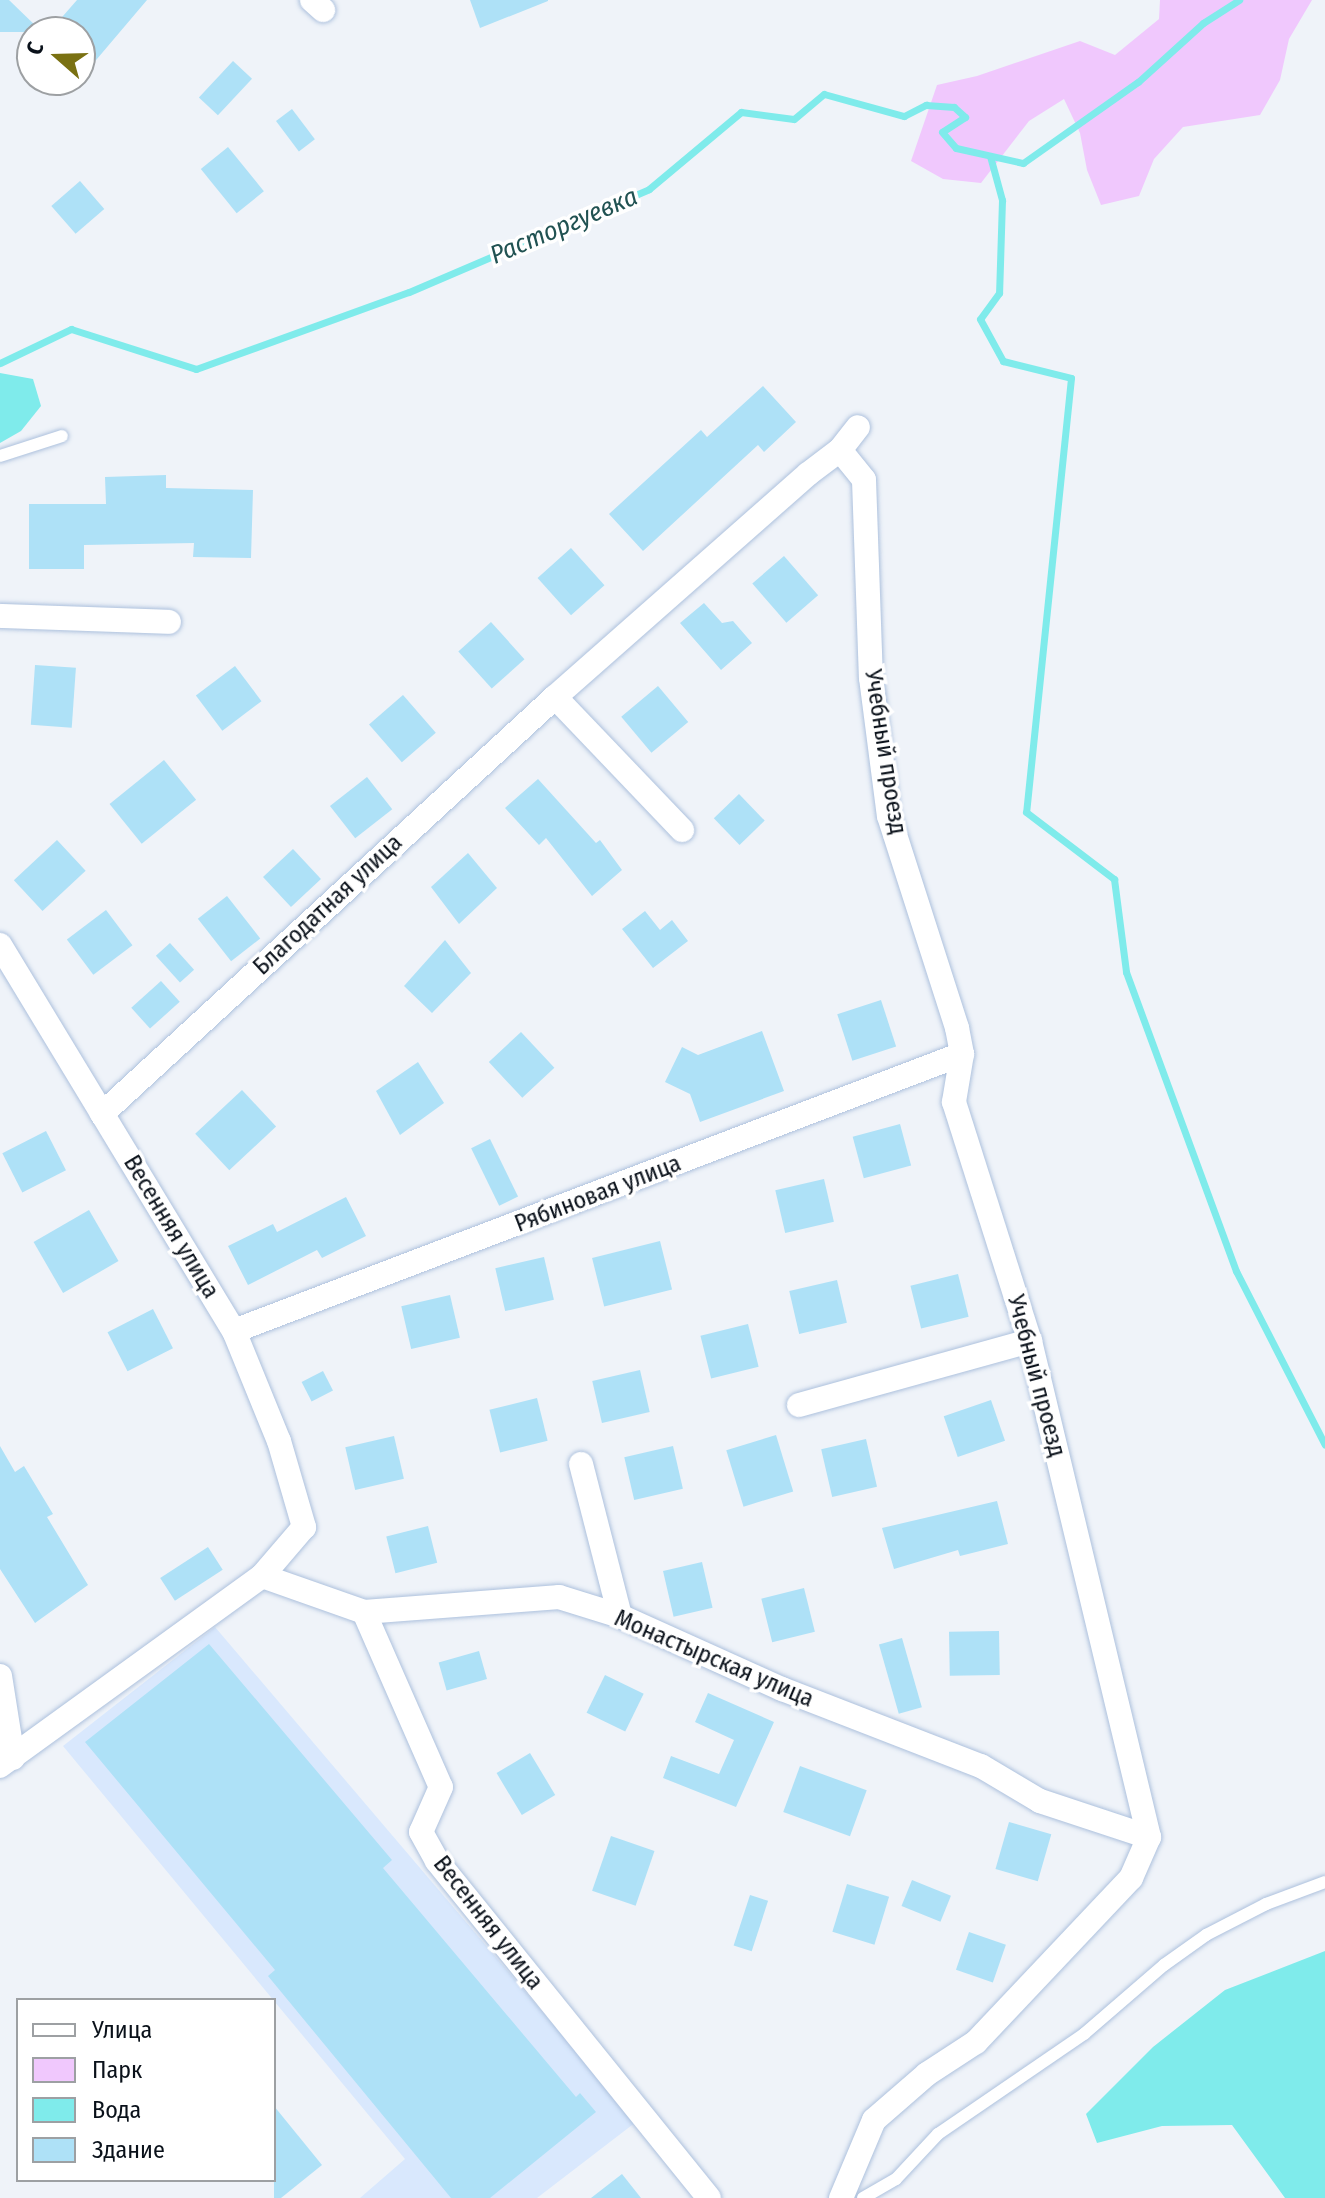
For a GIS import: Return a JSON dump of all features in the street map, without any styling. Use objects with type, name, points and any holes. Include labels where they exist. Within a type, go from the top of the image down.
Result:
[{"type":"street","name":"Благодатная улица","points":[[102,1114],[555,697],[808,474],[840,450],[858,427]]},
{"type":"street","name":"Учебный проезд","points":[[840,450],[864,480],[871,678],[889,816],[953,1014],[962,1054],[954,1102],[1030,1341],[1149,1837]]},
{"type":"street","points":[[0,616],[169,622]]},
{"type":"street","points":[[555,697],[682,830]]},
{"type":"street","name":"Весенняя улица","points":[[0,945],[234,1331],[279,1441],[304,1527],[262,1576]]},
{"type":"street","name":"Рябиновая улица","points":[[234,1331],[962,1054]]},
{"type":"street","points":[[799,1405],[1030,1341]]},
{"type":"street","points":[[581,1464],[620,1616]]},
{"type":"street","points":[[6,1762],[262,1576]]},
{"type":"street","name":"Монастырская улица","points":[[262,1576],[364,1612],[559,1597],[620,1616],[782,1689],[981,1766],[1040,1801],[1149,1837]]},
{"type":"street","name":"Весенняя улица","points":[[364,1612],[441,1787],[421,1832],[437,1861],[709,2198]]},
{"type":"street","points":[[0,1676],[6,1762]]},
{"type":"street","points":[[841,2198],[874,2120],[927,2074],[976,2042],[1131,1878],[1149,1837]]},
{"type":"lane","points":[[0,456],[62,436]]},
{"type":"lane","points":[[863,2198],[896,2179],[938,2134],[1084,2034],[1164,1965],[1206,1935],[1266,1904],[1325,1882]]},
{"type":"shaded area","points":[[215,1627],[636,2122],[537,2198],[360,2198],[405,2159],[276,2003],[276,1998],[272,1998],[63,1746]]},
{"type":"green space","points":[[1160,0],[1312,0],[1289,39],[1280,80],[1260,115],[1183,127],[1154,159],[1139,196],[1101,205],[1087,170],[1080,133],[1064,99],[1029,121],[981,183],[943,179],[911,161],[937,85],[977,76],[1080,41],[1115,55],[1159,19]]},
{"type":"water","points":[[0,373],[33,379],[41,406],[21,431],[0,443]]},
{"type":"water","points":[[1325,1951],[1325,2198],[1285,2198],[1232,2125],[1162,2126],[1097,2143],[1086,2114],[1153,2047],[1225,1990]]},
{"type":"building","points":[[0,0],[9,0],[26,16],[16,16],[16,32],[0,32]]},
{"type":"building","points":[[77,0],[147,0],[96,60],[96,16],[63,16]]},
{"type":"building","points":[[470,0],[548,0],[548,1],[480,28]]},
{"type":"building","points":[[233,61],[252,79],[218,115],[199,98]]},
{"type":"building","points":[[292,109],[315,139],[299,151],[276,121]]},
{"type":"building","points":[[228,147],[264,191],[237,213],[201,169]]},
{"type":"building","points":[[80,181],[104,209],[76,234],[51,206]]},
{"type":"building","points":[[763,386],[796,422],[764,452],[758,445],[643,551],[609,514],[701,430],[707,437]]},
{"type":"building","points":[[166,475],[166,488],[253,490],[251,558],[193,557],[194,543],[84,545],[84,569],[29,569],[29,504],[106,504],[105,477]]},
{"type":"building","points":[[571,548],[604,585],[571,615],[538,578]]},
{"type":"building","points":[[784,556],[818,595],[786,623],[752,584]]},
{"type":"building","points":[[704,603],[722,623],[733,621],[752,643],[721,670],[680,623]]},
{"type":"building","points":[[491,622],[524,659],[492,689],[458,651]]},
{"type":"building","points":[[35,665],[76,668],[72,728],[31,725]]},
{"type":"building","points":[[235,666],[261,701],[222,731],[196,695]]},
{"type":"building","points":[[658,686],[688,722],[651,753],[621,717]]},
{"type":"building","points":[[403,695],[436,733],[402,762],[369,725]]},
{"type":"building","points":[[164,760],[196,800],[142,844],[110,804]]},
{"type":"building","points":[[367,777],[392,809],[355,838],[330,806]]},
{"type":"building","points":[[538,779],[596,843],[600,840],[622,870],[592,896],[546,838],[539,845],[505,808]]},
{"type":"building","points":[[739,794],[765,821],[740,845],[714,818]]},
{"type":"building","points":[[57,840],[86,871],[42,911],[14,880]]},
{"type":"building","points":[[293,849],[321,879],[291,907],[263,877]]},
{"type":"building","points":[[468,853],[497,888],[459,924],[431,887]]},
{"type":"building","points":[[227,896],[260,939],[231,961],[198,919]]},
{"type":"building","points":[[106,910],[132,945],[93,975],[67,939]]},
{"type":"building","points":[[645,911],[660,930],[672,920],[688,941],[653,968],[622,929]]},
{"type":"building","points":[[445,940],[471,973],[432,1013],[404,986]]},
{"type":"building","points":[[170,943],[194,970],[180,982],[156,956]]},
{"type":"building","points":[[161,981],[180,1002],[150,1029],[131,1008]]},
{"type":"building","points":[[881,1000],[896,1047],[852,1061],[837,1014]]},
{"type":"building","points":[[762,1031],[784,1091],[700,1122],[690,1094],[665,1082],[682,1047],[698,1055]]},
{"type":"building","points":[[521,1032],[554,1068],[522,1098],[489,1062]]},
{"type":"building","points":[[418,1062],[444,1103],[400,1135],[376,1091]]},
{"type":"building","points":[[242,1090],[276,1127],[229,1170],[195,1134]]},
{"type":"building","points":[[900,1124],[911,1166],[864,1178],[853,1137]]},
{"type":"building","points":[[46,1131],[66,1170],[22,1192],[2,1153]]},
{"type":"building","points":[[490,1139],[518,1197],[499,1206],[471,1148]]},
{"type":"building","points":[[824,1179],[834,1222],[785,1233],[775,1190]]},
{"type":"building","points":[[346,1197],[366,1236],[322,1258],[317,1250],[248,1285],[228,1246],[273,1224],[277,1232]]},
{"type":"building","points":[[89,1210],[118,1261],[63,1293],[34,1242]]},
{"type":"building","points":[[660,1241],[672,1290],[604,1306],[592,1258]]},
{"type":"building","points":[[544,1257],[554,1300],[505,1311],[495,1268]]},
{"type":"building","points":[[958,1274],[969,1317],[921,1329],[910,1286]]},
{"type":"building","points":[[837,1280],[847,1323],[799,1334],[789,1291]]},
{"type":"building","points":[[450,1295],[460,1338],[411,1349],[401,1306]]},
{"type":"building","points":[[153,1309],[173,1348],[128,1371],[108,1332]]},
{"type":"building","points":[[748,1324],[759,1367],[711,1379],[700,1336]]},
{"type":"building","points":[[640,1370],[650,1412],[602,1423],[592,1381]]},
{"type":"building","points":[[323,1371],[333,1391],[312,1401],[302,1382]]},
{"type":"building","points":[[537,1398],[548,1441],[500,1453],[489,1410]]},
{"type":"building","points":[[991,1400],[1005,1441],[958,1457],[944,1416]]},
{"type":"building","points":[[776,1435],[793,1491],[744,1507],[726,1450]]},
{"type":"building","points":[[394,1436],[404,1479],[355,1490],[345,1447]]},
{"type":"building","points":[[866,1439],[877,1487],[832,1497],[821,1449]]},
{"type":"building","points":[[0,1446],[15,1472],[24,1466],[53,1514],[47,1517],[88,1585],[35,1623],[0,1569]]},
{"type":"building","points":[[673,1446],[683,1489],[634,1500],[624,1457]]},
{"type":"building","points":[[997,1501],[1008,1544],[960,1556],[958,1550],[894,1569],[882,1528]]},
{"type":"building","points":[[428,1526],[437,1563],[395,1573],[386,1536]]},
{"type":"building","points":[[208,1547],[223,1570],[175,1601],[160,1578]]},
{"type":"building","points":[[702,1562],[713,1608],[674,1617],[663,1571]]},
{"type":"building","points":[[804,1588],[815,1632],[772,1642],[761,1599]]},
{"type":"building","points":[[999,1631],[1000,1675],[950,1676],[949,1632]]},
{"type":"building","points":[[902,1638],[922,1707],[899,1714],[879,1645]]},
{"type":"building","points":[[209,1644],[392,1860],[383,1868],[576,2097],[580,2093],[596,2112],[490,2198],[451,2198],[268,1976],[275,1970],[85,1742]]},
{"type":"building","points":[[479,1651],[487,1679],[447,1690],[439,1663]]},
{"type":"building","points":[[605,1675],[644,1694],[625,1732],[587,1713]]},
{"type":"building","points":[[708,1693],[774,1722],[736,1807],[663,1778],[671,1756],[719,1774],[734,1740],[695,1722]]},
{"type":"building","points":[[530,1753],[555,1795],[522,1815],[497,1773]]},
{"type":"building","points":[[800,1766],[867,1790],[850,1836],[783,1812]]},
{"type":"building","points":[[1009,1822],[1051,1834],[1038,1881],[995,1869]]},
{"type":"building","points":[[611,1836],[654,1851],[636,1906],[592,1891]]},
{"type":"building","points":[[912,1880],[951,1896],[940,1922],[902,1906]]},
{"type":"building","points":[[847,1884],[889,1897],[874,1945],[832,1932]]},
{"type":"building","points":[[750,1895],[768,1901],[752,1951],[734,1945]]},
{"type":"building","points":[[969,1932],[1006,1945],[993,1983],[956,1970]]},
{"type":"building","points":[[276,2108],[322,2165],[281,2198],[274,2198]]},
{"type":"building","points":[[622,2174],[641,2198],[591,2198]]},
{"type":"waterway","name":"Расторгуевка","points":[[0,363],[71,329],[196,369],[409,292],[649,189],[741,112],[794,119],[824,94],[904,116],[926,105],[954,107],[965,117],[942,132],[956,148],[1023,163],[1138,82],[1203,23],[1239,0]]},
{"type":"waterway","points":[[990,156],[1002,200],[999,293],[980,319],[1003,361],[1071,378],[1026,812],[1114,879],[1126,972],[1236,1271],[1325,1445]]}]
